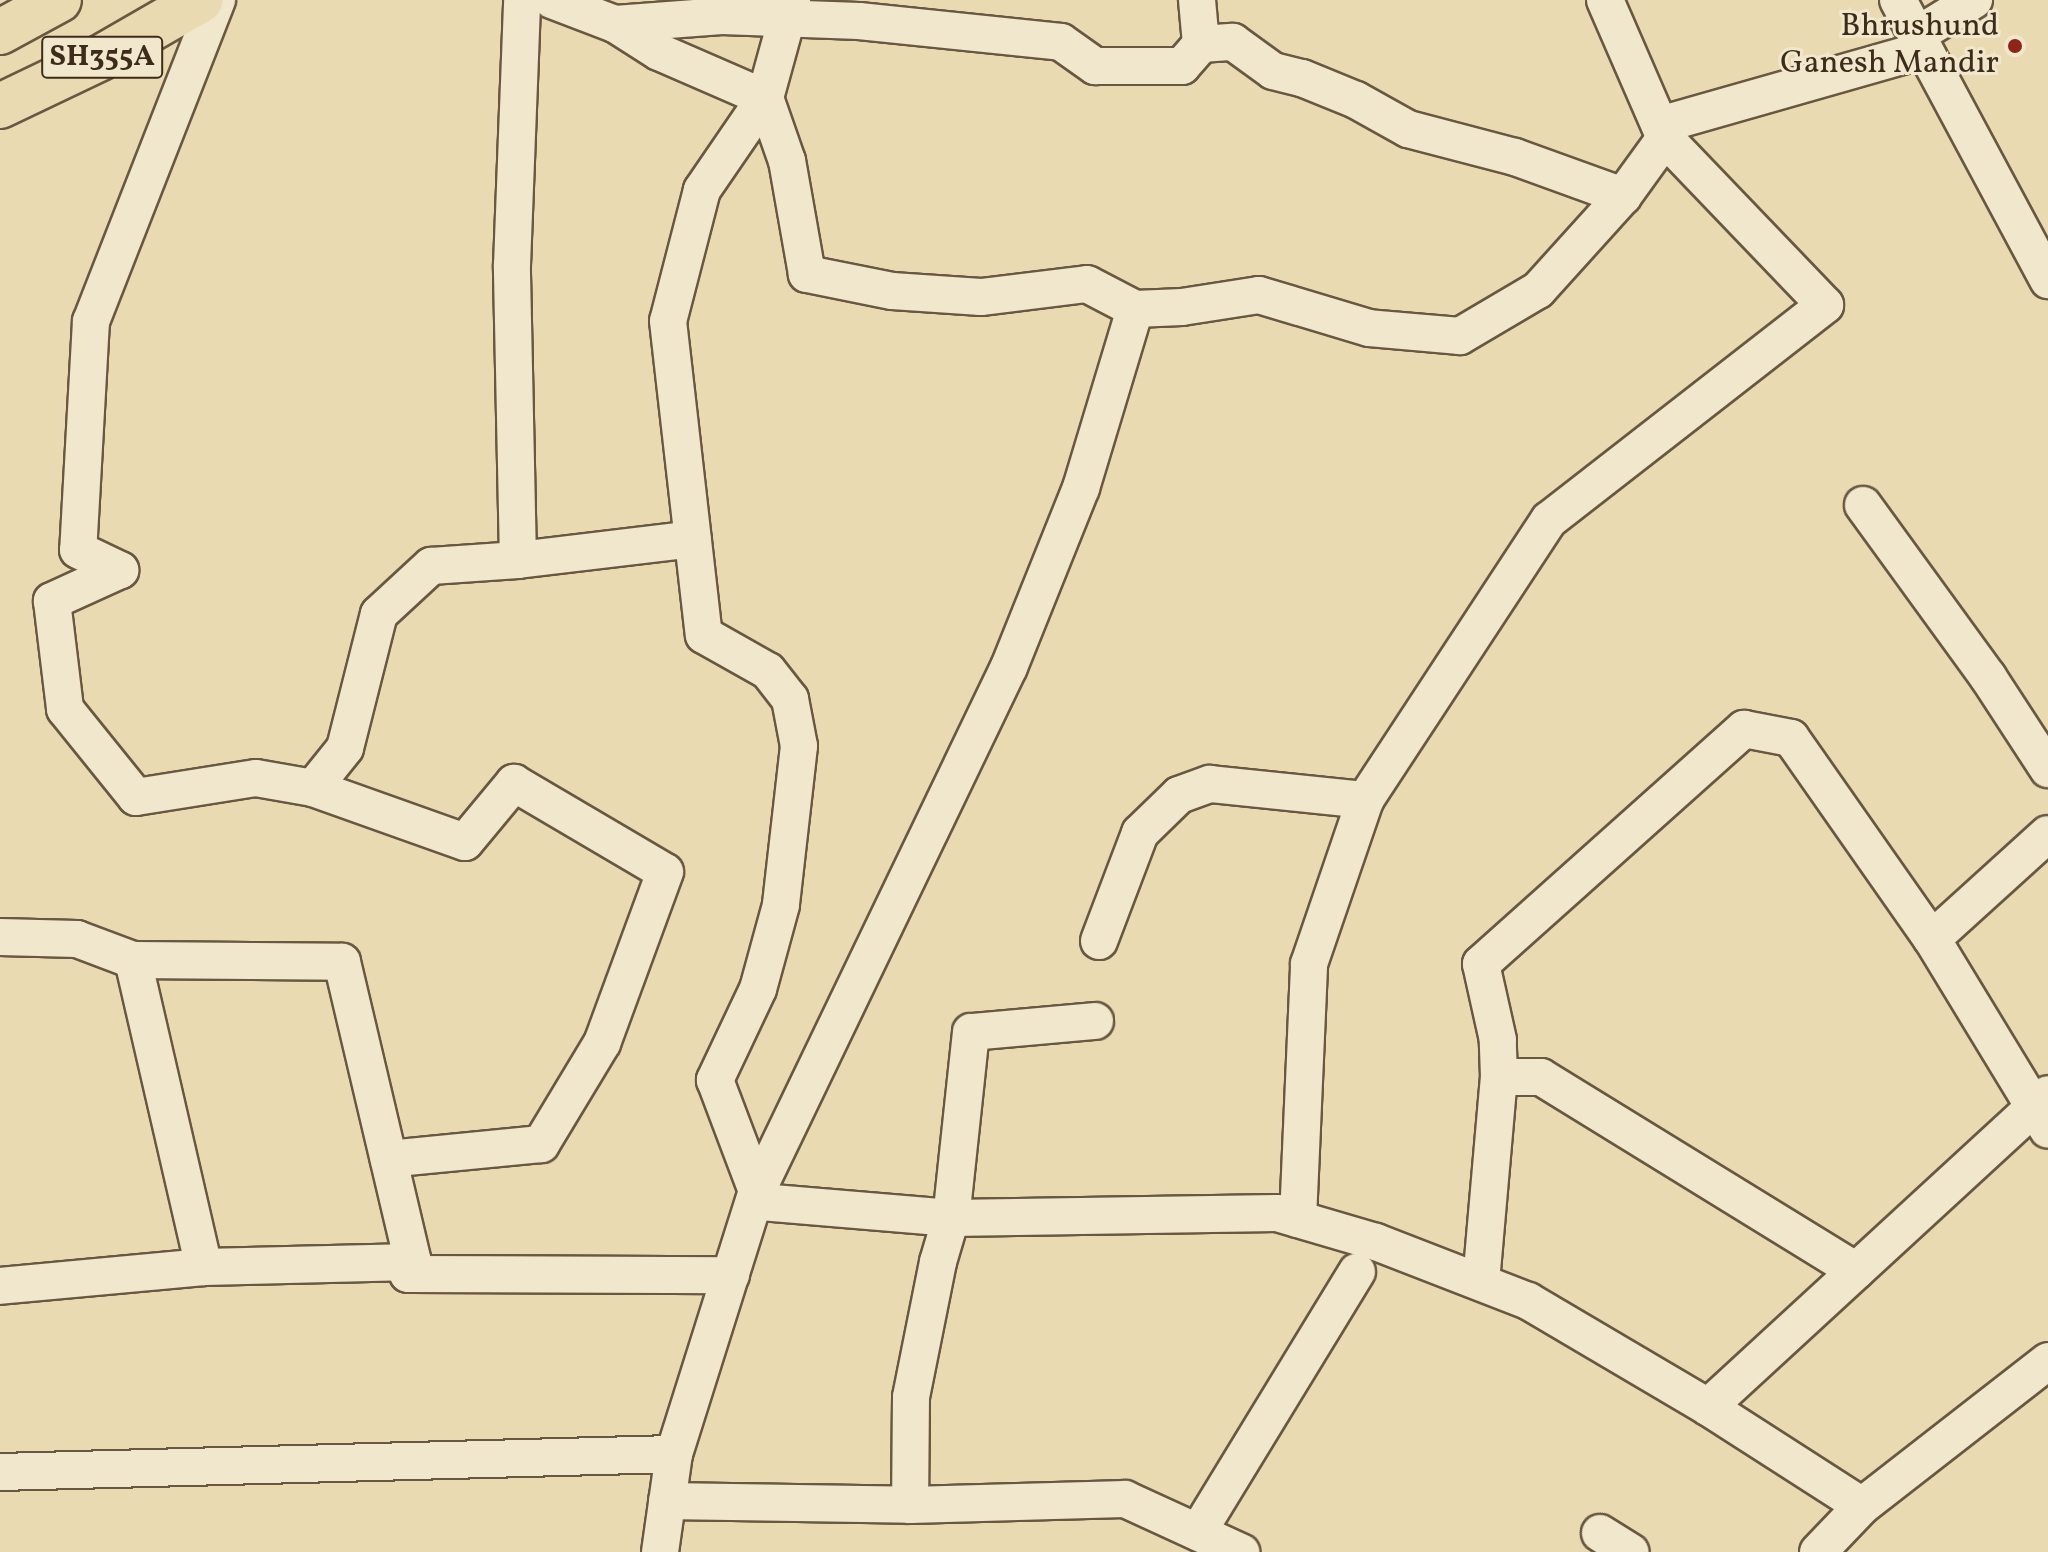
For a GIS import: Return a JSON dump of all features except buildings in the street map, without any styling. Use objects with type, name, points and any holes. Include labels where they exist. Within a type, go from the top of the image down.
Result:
[{"type":"main road","name":"SH355A","points":[[0,32],[59,0]]},
{"type":"main road","name":"SH355A","points":[[0,106],[100,58],[201,0]]},
{"type":"street","points":[[217,0],[91,321],[78,550],[120,570],[52,601],[65,709],[136,797],[256,778],[313,788],[465,842],[514,783],[665,872],[602,1043],[541,1144],[389,1159]]},
{"type":"street","points":[[518,560],[512,265],[522,0]]},
{"type":"street","points":[[552,0],[615,24],[659,52],[765,98],[787,161],[807,274],[892,291],[981,297],[1087,284],[1135,309],[1182,307],[1259,295],[1369,328],[1460,336],[1538,290],[1623,196],[1662,131],[1920,42],[1974,0]]},
{"type":"street","points":[[1197,0],[1201,44]]},
{"type":"street","points":[[1298,1219],[1309,964],[1365,800],[1549,520],[1825,305],[1662,131],[1605,0]]},
{"type":"street","points":[[1898,0],[2048,280]]},
{"type":"street","points":[[615,24],[789,9],[859,21],[1061,42],[1095,66],[1182,66],[1201,44],[1233,42],[1273,71],[1302,78],[1356,100],[1408,129],[1515,157],[1623,196]]},
{"type":"street","points":[[789,9],[765,98],[702,190],[668,321],[704,635],[768,671],[790,699],[799,746],[781,905],[758,989],[715,1080],[761,1202],[951,1218],[1277,1213],[1376,1242],[1528,1301],[1708,1407],[1862,1506]]},
{"type":"street","points":[[660,1552],[674,1454],[757,1191],[1009,667],[1081,488],[1135,309]]},
{"type":"street","points":[[1863,505],[1988,677],[2048,769]]},
{"type":"street","points":[[313,788],[345,748],[379,614],[431,566],[518,560],[693,539]]},
{"type":"street","points":[[1481,1282],[1499,1077],[1498,1040],[1481,964],[1744,729],[1791,738],[1932,939],[2043,1111],[1856,1271],[1708,1407]]},
{"type":"street","points":[[1099,941],[1140,833],[1179,795],[1210,784],[1365,800]]},
{"type":"street","points":[[1932,939],[2048,834]]},
{"type":"street","points":[[0,937],[77,939],[133,960],[342,962],[413,1262],[408,1274],[731,1275]]},
{"type":"street","points":[[133,960],[204,1267]]},
{"type":"street","points":[[910,1505],[911,1397],[938,1262],[951,1218],[971,1032],[1095,1021]]},
{"type":"street","points":[[1499,1077],[1541,1077],[1856,1271]]},
{"type":"street","points":[[0,1286],[204,1267],[413,1262]]},
{"type":"street","points":[[1198,1532],[1357,1272]]},
{"type":"street","points":[[1818,1552],[1862,1506],[2048,1361]]},
{"type":"street","points":[[0,1472],[674,1454]]},
{"type":"street","points":[[667,1501],[910,1505],[1125,1499],[1241,1552]]},
{"type":"street","points":[[1600,1533],[1631,1552]]},
{"type":"place","name":"Bhrushund Ganesh Mandir","points":[[2015,46]]}]
